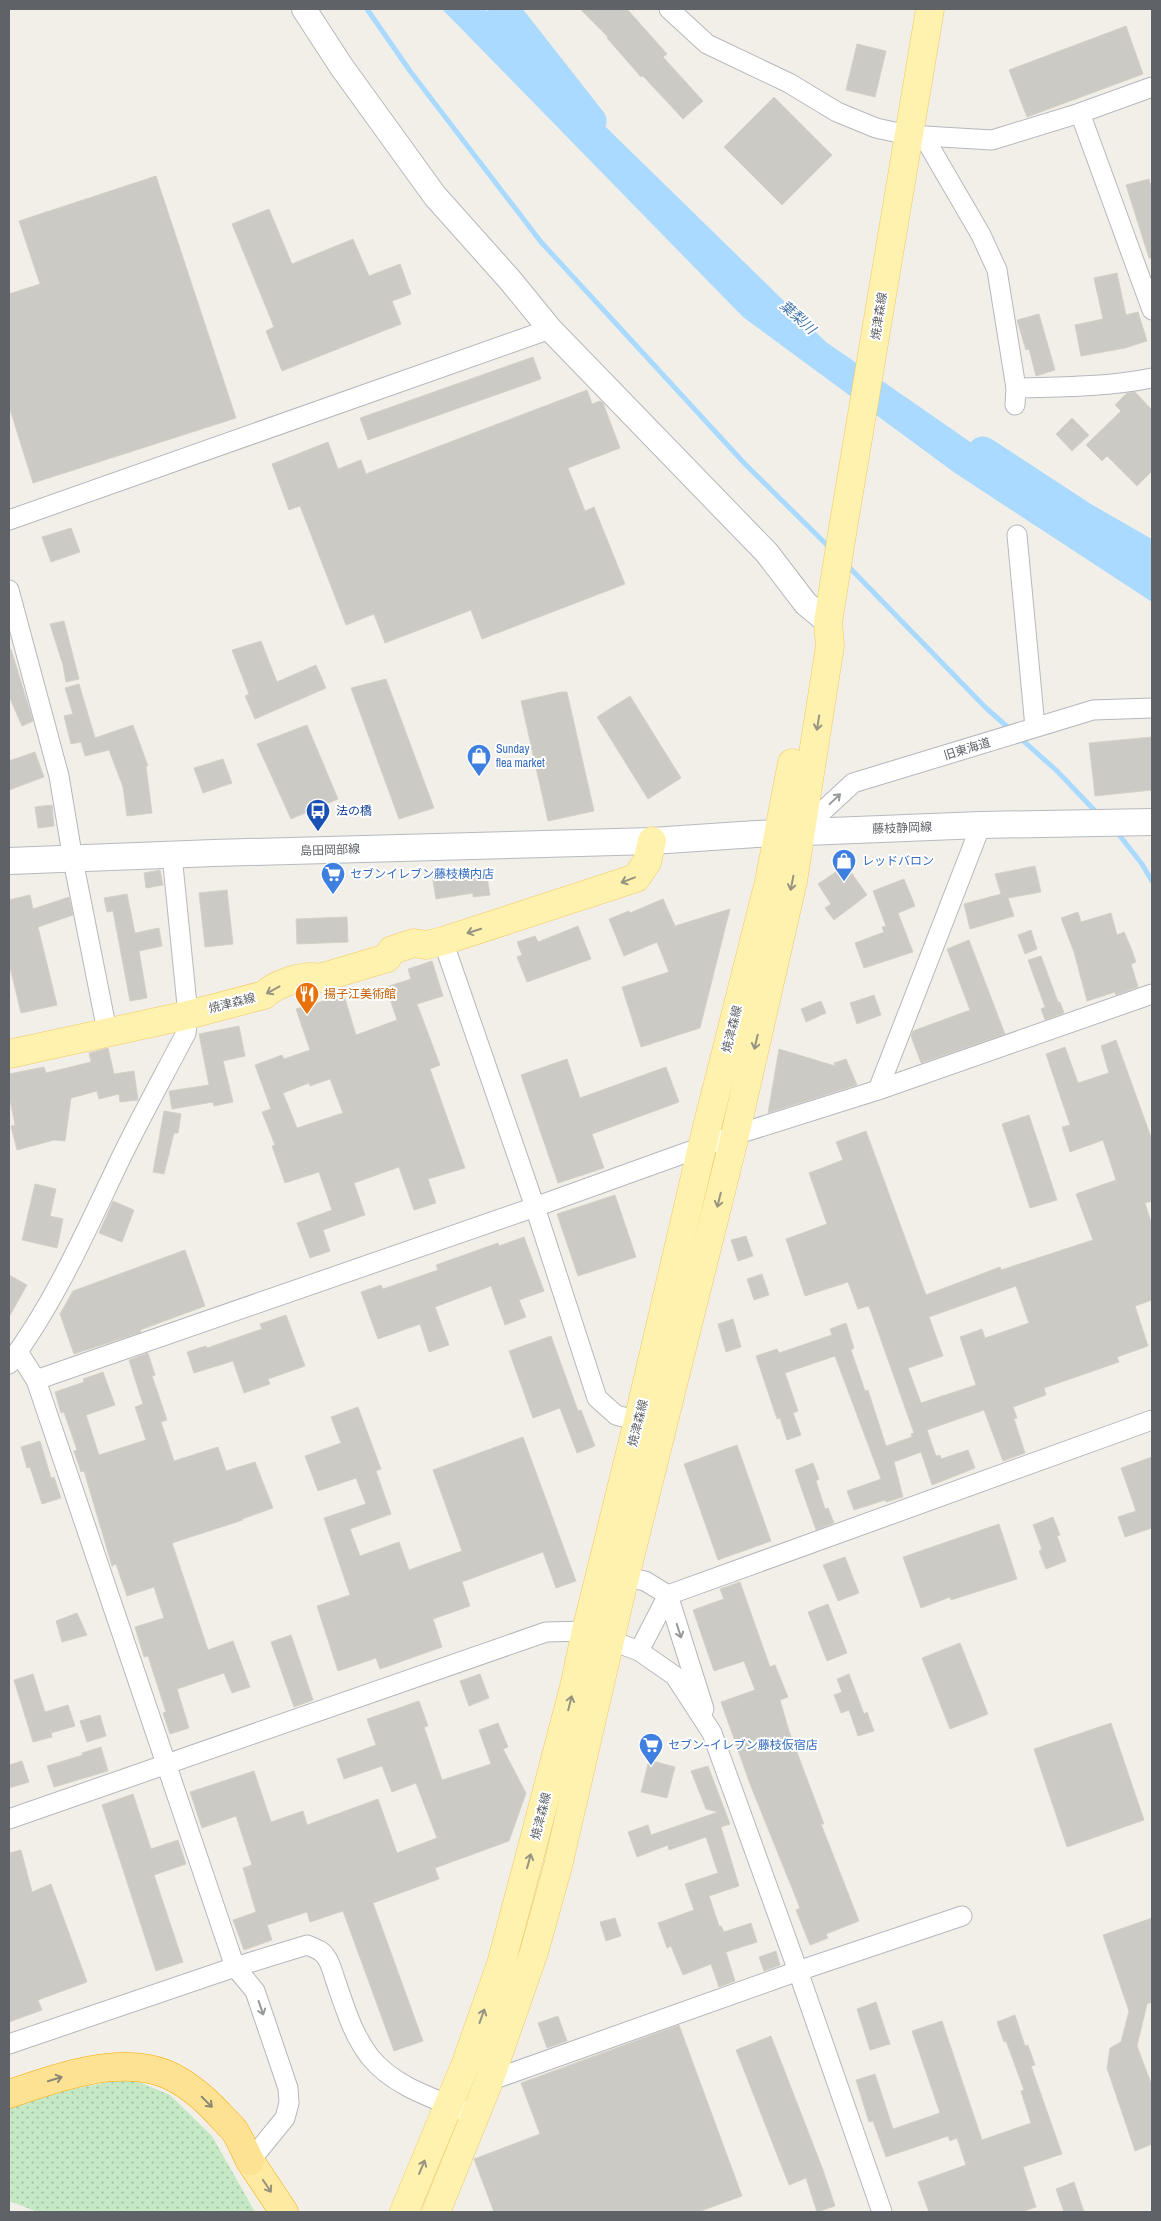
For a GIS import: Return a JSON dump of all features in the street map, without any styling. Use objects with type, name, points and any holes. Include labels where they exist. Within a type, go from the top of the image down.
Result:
[{"type":"highway","points":[[9,2094],[61,2077],[94,2070],[124,2067],[147,2069],[166,2074],[184,2083],[204,2098],[234,2130],[250,2161],[284,2212]]},
{"type":"main road","name":"焼津森線","points":[[436,2212],[489,2081],[537,1942],[560,1856],[598,1635],[638,1421],[702,1147],[790,832],[830,646],[828,622],[842,528],[879,314],[916,136],[930,9]]},
{"type":"main road","name":"藤枝静岡線","points":[[652,841],[790,832],[980,825],[1152,822]]},
{"type":"main road","name":"焼津森線","points":[[404,2212],[449,2104],[501,1964],[574,1687],[626,1577],[735,1135],[793,881],[790,832]]},
{"type":"main road","name":"焼津森線","points":[[9,1054],[107,1031],[188,1015],[264,996],[270,989],[311,976],[320,978],[387,958],[392,950],[414,943],[426,945],[443,941],[636,878],[647,862],[652,841]]},
{"type":"main road","name":"島田岡部線","points":[[9,861],[652,841]]},
{"type":"street","points":[[304,9],[341,66],[435,196],[510,280],[550,329],[766,553],[806,604],[828,622]]},
{"type":"street","points":[[669,9],[707,44],[789,83],[837,112],[876,128],[916,136],[992,140],[1080,113],[1152,86]]},
{"type":"street","points":[[1080,113],[1152,310]]},
{"type":"street","points":[[916,136],[981,235],[997,270],[1015,396],[1152,378]]},
{"type":"street","points":[[9,520],[550,329]]},
{"type":"street","points":[[1017,535],[1030,728]]},
{"type":"street","points":[[9,590],[59,776],[73,860],[107,1031]]},
{"type":"street","name":"旧東海道","points":[[790,832],[852,783],[1093,710],[1152,708]]},
{"type":"street","points":[[878,1090],[980,825]]},
{"type":"street","points":[[172,855],[188,1015],[186,1033],[118,1163],[75,1256],[56,1292],[13,1358],[36,1380],[235,1967],[255,1991],[288,2088],[289,2103],[285,2118],[250,2161]]},
{"type":"street","points":[[443,941],[535,1207],[597,1398],[616,1416],[638,1421]]},
{"type":"street","points":[[36,1380],[535,1207],[735,1135],[878,1090],[1152,994]]},
{"type":"street","points":[[639,1651],[668,1595],[1152,1420]]},
{"type":"street","points":[[626,1577],[645,1581],[668,1595],[712,1733],[882,2212]]},
{"type":"street","points":[[9,1819],[546,1632],[598,1635],[639,1651],[675,1676],[712,1733]]},
{"type":"street","points":[[489,2081],[798,1971],[962,1916]]},
{"type":"street","points":[[9,2044],[235,1967],[307,1945],[318,1949],[327,1957],[350,2022],[358,2040],[371,2058],[387,2074],[407,2087],[476,2116]]},
{"type":"green space","points":[[129,2078],[170,2095],[212,2136],[255,2212],[38,2212],[9,2201],[9,2108],[68,2090]]},
{"type":"water","points":[[442,9],[485,9],[826,342],[1152,568],[1152,602],[955,473],[743,317]]},
{"type":"building","points":[[580,9],[627,9],[667,54],[663,57],[703,101],[683,119],[643,76],[641,77],[608,37]]},
{"type":"building","points":[[1126,26],[1143,74],[1027,117],[1009,70]]},
{"type":"building","points":[[857,44],[886,51],[875,97],[846,90]]},
{"type":"building","points":[[774,97],[832,155],[782,205],[724,147]]},
{"type":"building","points":[[156,176],[236,418],[33,483],[9,406],[9,294],[40,284],[19,221]]},
{"type":"building","points":[[1149,179],[1152,190],[1152,258],[1149,258],[1126,185]]},
{"type":"building","points":[[269,209],[292,264],[353,239],[369,276],[400,264],[411,294],[392,301],[401,324],[282,371],[266,331],[274,327],[232,224]]},
{"type":"building","points":[[1117,273],[1126,315],[1138,312],[1147,341],[1125,348],[1081,356],[1075,325],[1103,319],[1094,278]]},
{"type":"building","points":[[1039,314],[1055,370],[1036,376],[1029,349],[1026,350],[1017,320]]},
{"type":"building","points":[[533,357],[541,379],[368,440],[360,418]]},
{"type":"building","points":[[587,390],[592,404],[600,401],[603,403],[620,448],[568,468],[585,511],[594,507],[625,584],[482,639],[471,610],[385,643],[374,614],[346,625],[300,506],[289,510],[272,464],[328,442],[338,469],[361,460],[366,474]]},
{"type":"building","points":[[1135,392],[1152,410],[1152,471],[1137,486],[1107,456],[1102,461],[1086,445],[1121,411],[1115,405],[1127,393]]},
{"type":"building","points":[[1072,418],[1089,435],[1072,451],[1056,434]]},
{"type":"building","points":[[71,528],[80,552],[51,562],[42,537]]},
{"type":"building","points":[[64,621],[79,679],[66,682],[63,665],[50,624]]},
{"type":"building","points":[[261,641],[277,682],[316,665],[326,688],[255,719],[245,696],[249,694],[232,650]]},
{"type":"building","points":[[11,649],[33,721],[22,726],[9,696],[9,650]]},
{"type":"building","points":[[386,679],[434,808],[399,819],[351,688]]},
{"type":"building","points":[[79,684],[95,738],[133,725],[148,766],[146,766],[152,813],[127,816],[123,787],[109,750],[85,756],[81,742],[71,744],[64,716],[73,714],[65,688]]},
{"type":"building","points":[[567,692],[594,811],[548,821],[521,701]]},
{"type":"building","points":[[630,696],[681,778],[648,799],[597,717]]},
{"type":"building","points":[[307,725],[338,799],[291,819],[257,744]]},
{"type":"building","points":[[1152,737],[1152,790],[1095,796],[1089,743]]},
{"type":"building","points":[[35,752],[44,777],[9,790],[9,761]]},
{"type":"building","points":[[223,759],[232,783],[203,793],[194,768]]},
{"type":"building","points":[[52,805],[54,826],[38,828],[35,807]]},
{"type":"building","points":[[846,865],[867,895],[834,920],[825,908],[831,904],[818,884]]},
{"type":"building","points":[[1035,866],[1041,892],[1008,898],[1014,916],[970,929],[964,904],[1001,894],[995,874]]},
{"type":"building","points":[[160,870],[163,885],[146,888],[144,873]]},
{"type":"building","points":[[486,871],[490,895],[473,897],[473,893],[436,899],[432,875],[449,872],[450,876]]},
{"type":"building","points":[[904,879],[915,906],[898,913],[913,952],[864,968],[855,943],[884,932],[882,927],[886,926],[873,891]]},
{"type":"building","points":[[227,890],[233,944],[205,947],[199,893]]},
{"type":"building","points":[[127,894],[135,933],[159,928],[162,946],[139,951],[147,998],[130,1001],[113,911],[107,912],[104,898]]},
{"type":"building","points":[[30,895],[33,909],[69,897],[73,915],[38,927],[57,1005],[21,1013],[9,963],[9,900]]},
{"type":"building","points":[[663,899],[675,926],[730,909],[700,1028],[641,1047],[622,987],[669,972],[657,942],[624,956],[609,919],[629,911],[630,913]]},
{"type":"building","points":[[1078,912],[1081,922],[1111,913],[1117,935],[1124,932],[1131,948],[1136,962],[1131,964],[1138,987],[1116,995],[1115,992],[1087,1001],[1074,952],[1061,918]]},
{"type":"building","points":[[347,917],[348,942],[297,944],[296,919]]},
{"type":"building","points":[[578,926],[591,959],[527,982],[517,957],[522,955],[517,942],[535,936],[538,942]]},
{"type":"building","points":[[1031,930],[1037,949],[1025,954],[1018,935]]},
{"type":"building","points":[[969,940],[1005,1034],[921,1063],[911,1036],[913,1031],[970,1010],[947,949]]},
{"type":"building","points":[[1041,956],[1064,1013],[1045,1020],[1041,1009],[1045,1007],[1028,960]]},
{"type":"building","points":[[432,961],[443,996],[417,1004],[440,1065],[430,1069],[465,1168],[428,1179],[436,1203],[414,1210],[399,1167],[354,1183],[365,1215],[323,1230],[330,1251],[310,1258],[297,1223],[332,1210],[319,1172],[285,1183],[272,1146],[275,1145],[262,1112],[271,1109],[255,1065],[282,1055],[284,1059],[310,1050],[296,1009],[344,995],[356,1035],[397,1020],[386,987],[411,979],[408,969]],"holes":[[[330,1079],[343,1113],[297,1128],[283,1093],[309,1083],[310,1086]]]},
{"type":"building","points":[[874,995],[881,1015],[857,1024],[850,1003]]},
{"type":"building","points":[[821,1001],[826,1013],[806,1022],[801,1009]]},
{"type":"building","points":[[239,1026],[245,1056],[223,1061],[233,1102],[214,1106],[213,1102],[172,1109],[169,1091],[209,1085],[199,1034]]},
{"type":"building","points":[[1116,1040],[1152,1140],[1152,1201],[1145,1203],[1152,1225],[1152,1300],[1135,1306],[1148,1346],[1117,1357],[1119,1362],[1044,1388],[1046,1395],[1013,1407],[1017,1418],[1014,1419],[1025,1453],[1003,1461],[984,1410],[927,1430],[936,1456],[940,1455],[941,1459],[968,1450],[975,1468],[932,1485],[921,1452],[894,1462],[903,1497],[886,1502],[885,1500],[854,1510],[847,1491],[881,1479],[835,1356],[785,1373],[798,1411],[793,1413],[801,1435],[787,1440],[780,1418],[777,1419],[756,1356],[777,1349],[779,1353],[832,1335],[830,1329],[846,1323],[854,1348],[851,1350],[865,1391],[868,1390],[886,1446],[912,1437],[911,1434],[914,1433],[869,1306],[858,1309],[848,1282],[805,1296],[786,1239],[827,1224],[809,1173],[843,1160],[836,1142],[866,1131],[926,1295],[1000,1267],[1001,1270],[1093,1240],[1076,1194],[1116,1180],[1103,1140],[1070,1152],[1062,1127],[1070,1125],[1046,1054],[1065,1047],[1078,1083],[1109,1073],[1101,1046]],"holes":[[[1016,1286],[1029,1323],[985,1338],[982,1329],[960,1337],[976,1385],[921,1403],[908,1368],[943,1356],[929,1317]]]},
{"type":"building","points":[[108,1048],[114,1074],[134,1071],[138,1100],[120,1102],[119,1094],[99,1099],[97,1091],[71,1098],[65,1141],[54,1140],[17,1150],[11,1126],[15,1125],[9,1095],[9,1074],[44,1067],[46,1073],[91,1062],[89,1053]]},
{"type":"building","points":[[779,1049],[835,1066],[834,1063],[846,1059],[857,1085],[768,1113]]},
{"type":"building","points":[[567,1059],[580,1098],[666,1067],[679,1102],[592,1134],[604,1168],[558,1183],[521,1075]]},
{"type":"building","points":[[164,1111],[181,1114],[178,1133],[174,1133],[164,1174],[153,1172]]},
{"type":"building","points":[[1029,1115],[1057,1200],[1030,1208],[1002,1124]]},
{"type":"building","points":[[35,1184],[56,1189],[50,1216],[63,1219],[57,1248],[22,1240]]},
{"type":"building","points":[[615,1195],[636,1257],[578,1276],[557,1214]]},
{"type":"building","points":[[113,1201],[134,1210],[122,1242],[99,1233]]},
{"type":"building","points":[[746,1236],[753,1256],[738,1261],[731,1240]]},
{"type":"building","points":[[524,1237],[544,1291],[519,1300],[526,1317],[505,1325],[491,1286],[435,1307],[449,1345],[429,1352],[420,1324],[378,1339],[361,1292],[381,1285],[383,1289],[438,1270],[436,1265],[498,1243],[499,1246]]},
{"type":"building","points":[[185,1250],[205,1306],[140,1330],[141,1332],[74,1354],[60,1314],[73,1291]]},
{"type":"building","points":[[762,1274],[769,1295],[754,1300],[747,1279]]},
{"type":"building","points":[[9,1275],[27,1285],[9,1317]]},
{"type":"building","points":[[286,1315],[305,1366],[268,1379],[270,1384],[244,1393],[233,1361],[194,1373],[187,1352],[206,1346],[207,1348],[262,1329],[260,1324]]},
{"type":"building","points":[[733,1319],[741,1347],[726,1352],[718,1324]]},
{"type":"building","points":[[551,1336],[578,1411],[581,1410],[595,1446],[577,1453],[560,1408],[533,1418],[509,1351]]},
{"type":"building","points":[[148,1353],[155,1375],[152,1376],[167,1420],[161,1422],[174,1461],[218,1447],[226,1471],[255,1462],[273,1508],[243,1520],[172,1543],[208,1650],[233,1641],[250,1687],[232,1693],[224,1673],[177,1689],[189,1728],[170,1734],[163,1713],[166,1712],[148,1656],[144,1657],[135,1627],[164,1618],[154,1587],[127,1596],[116,1564],[112,1566],[84,1471],[81,1472],[74,1451],[77,1450],[64,1412],[61,1413],[55,1392],[84,1382],[83,1379],[103,1372],[115,1405],[86,1415],[99,1455],[146,1440],[135,1407],[143,1404],[129,1360]]},
{"type":"building","points":[[358,1407],[381,1469],[376,1471],[391,1514],[350,1529],[360,1556],[399,1542],[409,1570],[462,1551],[433,1470],[523,1437],[576,1581],[556,1588],[543,1552],[462,1582],[470,1606],[433,1619],[442,1647],[380,1669],[376,1658],[338,1671],[317,1606],[350,1595],[324,1518],[366,1504],[356,1478],[318,1491],[305,1456],[341,1443],[331,1417]]},
{"type":"building","points":[[40,1441],[51,1478],[54,1477],[61,1498],[42,1504],[30,1467],[27,1468],[21,1447]]},
{"type":"building","points":[[737,1445],[771,1541],[718,1560],[684,1464]]},
{"type":"building","points":[[1152,1457],[1152,1528],[1125,1537],[1118,1517],[1136,1511],[1121,1468]]},
{"type":"building","points":[[813,1463],[819,1479],[816,1481],[825,1509],[828,1508],[834,1523],[816,1530],[795,1470]]},
{"type":"building","points":[[1053,1517],[1060,1535],[1057,1536],[1066,1561],[1046,1569],[1039,1551],[1042,1549],[1033,1525]]},
{"type":"building","points":[[999,1524],[1017,1579],[951,1600],[950,1597],[921,1608],[903,1557]]},
{"type":"building","points":[[845,1557],[859,1593],[838,1601],[823,1565]]},
{"type":"building","points":[[740,1582],[770,1667],[775,1665],[788,1697],[780,1700],[789,1731],[824,1824],[821,1824],[859,1921],[826,1934],[828,1938],[810,1945],[796,1910],[800,1908],[750,1784],[721,1702],[755,1690],[744,1661],[714,1671],[693,1610],[724,1599],[720,1589]]},
{"type":"building","points":[[828,1604],[847,1653],[827,1661],[808,1612]]},
{"type":"building","points":[[77,1613],[87,1635],[62,1642],[56,1621]]},
{"type":"building","points":[[291,1635],[313,1700],[294,1707],[271,1642]]},
{"type":"building","points":[[960,1643],[988,1714],[950,1729],[922,1658]]},
{"type":"building","points":[[33,1674],[45,1712],[68,1705],[75,1726],[51,1733],[52,1737],[33,1742],[14,1680]]},
{"type":"building","points":[[480,1674],[489,1698],[469,1706],[460,1681]]},
{"type":"building","points":[[849,1674],[864,1714],[867,1712],[874,1731],[858,1736],[849,1710],[841,1713],[834,1695],[842,1692],[837,1679]]},
{"type":"building","points":[[419,1701],[428,1726],[424,1727],[442,1780],[491,1764],[479,1730],[498,1723],[508,1747],[503,1749],[526,1793],[509,1841],[435,1868],[439,1879],[373,1903],[423,2041],[394,2051],[343,1911],[310,1922],[307,1912],[267,1925],[272,1940],[244,1950],[233,1920],[256,1912],[243,1868],[252,1865],[236,1816],[202,1828],[190,1792],[254,1771],[271,1822],[303,1811],[307,1825],[378,1799],[397,1853],[437,1838],[416,1783],[392,1792],[382,1766],[344,1779],[337,1759],[376,1745],[367,1719]]},
{"type":"building","points":[[100,1715],[106,1736],[87,1742],[80,1721]]},
{"type":"building","points":[[1111,1723],[1144,1820],[1067,1847],[1034,1749]]},
{"type":"building","points":[[101,1747],[108,1771],[54,1787],[47,1766],[83,1755],[82,1753]]},
{"type":"building","points":[[649,1760],[675,1767],[667,1798],[641,1792]]},
{"type":"building","points":[[22,1761],[29,1782],[9,1788],[9,1765]]},
{"type":"building","points":[[708,1766],[730,1824],[721,1827],[739,1886],[709,1896],[719,1926],[721,1926],[724,1932],[751,1923],[757,1942],[726,1952],[735,1981],[719,1987],[711,1964],[683,1975],[671,1946],[667,1948],[658,1923],[694,1910],[685,1884],[718,1873],[706,1837],[669,1850],[668,1845],[637,1857],[628,1832],[648,1825],[651,1835],[718,1812],[706,1809],[691,1771]]},
{"type":"building","points":[[133,1794],[151,1849],[178,1840],[186,1864],[154,1875],[183,1962],[156,1971],[102,1805]]},
{"type":"building","points":[[21,1850],[32,1892],[51,1884],[87,1982],[38,2000],[42,2010],[9,2022],[9,1853]]},
{"type":"building","points":[[615,1918],[621,1936],[606,1941],[600,1922]]},
{"type":"building","points":[[1152,1918],[1152,2002],[1147,2004],[1137,2046],[1152,2086],[1152,2144],[1135,2151],[1107,2068],[1110,2048],[1121,2042],[1129,2011],[1103,1935]]},
{"type":"building","points":[[776,1951],[780,1965],[764,1971],[759,1957]]},
{"type":"building","points":[[876,2002],[890,2044],[870,2050],[857,2009]]},
{"type":"building","points":[[1015,2015],[1025,2046],[1028,2045],[1035,2065],[1031,2066],[1062,2154],[1023,2167],[1036,2207],[1021,2212],[929,2212],[918,2182],[966,2165],[957,2138],[950,2141],[948,2136],[886,2157],[873,2121],[869,2122],[856,2080],[875,2074],[893,2129],[940,2113],[912,2031],[942,2021],[982,2140],[1031,2123],[1021,2091],[1024,2090],[997,2022]]},
{"type":"building","points":[[558,2016],[567,2041],[547,2048],[538,2023]]},
{"type":"building","points":[[679,2025],[742,2196],[698,2212],[494,2212],[474,2159],[540,2134],[521,2083]]},
{"type":"building","points":[[771,2036],[835,2206],[817,2212],[806,2178],[789,2185],[736,2050]]},
{"type":"building","points":[[1074,2182],[1084,2212],[1064,2212],[1056,2189]]},
{"type":"waterway","points":[[367,9],[410,71],[541,242],[745,464],[831,549]]},
{"type":"waterway","name":"葉梨川","points":[[503,9],[591,121]]},
{"type":"waterway","name":"葉梨川","points":[[983,452],[1084,518],[1152,557]]},
{"type":"waterway","points":[[846,564],[986,708],[1011,730]]},
{"type":"waterway","points":[[1019,737],[1057,771],[1099,815]]},
{"type":"waterway","points":[[1116,831],[1142,864],[1152,881]]},
{"type":"place","name":"Sunday flea market","points":[[479,777]]},
{"type":"place","name":"法の橋","points":[[318,832]]},
{"type":"place","name":"レッドバロン","points":[[844,882]]},
{"type":"place","name":"セブンイレブン藤枝横内店","points":[[333,895]]},
{"type":"place","name":"揚子江美術館","points":[[307,1015]]},
{"type":"place","name":"セブン−イレブン藤枝仮宿店","points":[[651,1766]]}]
